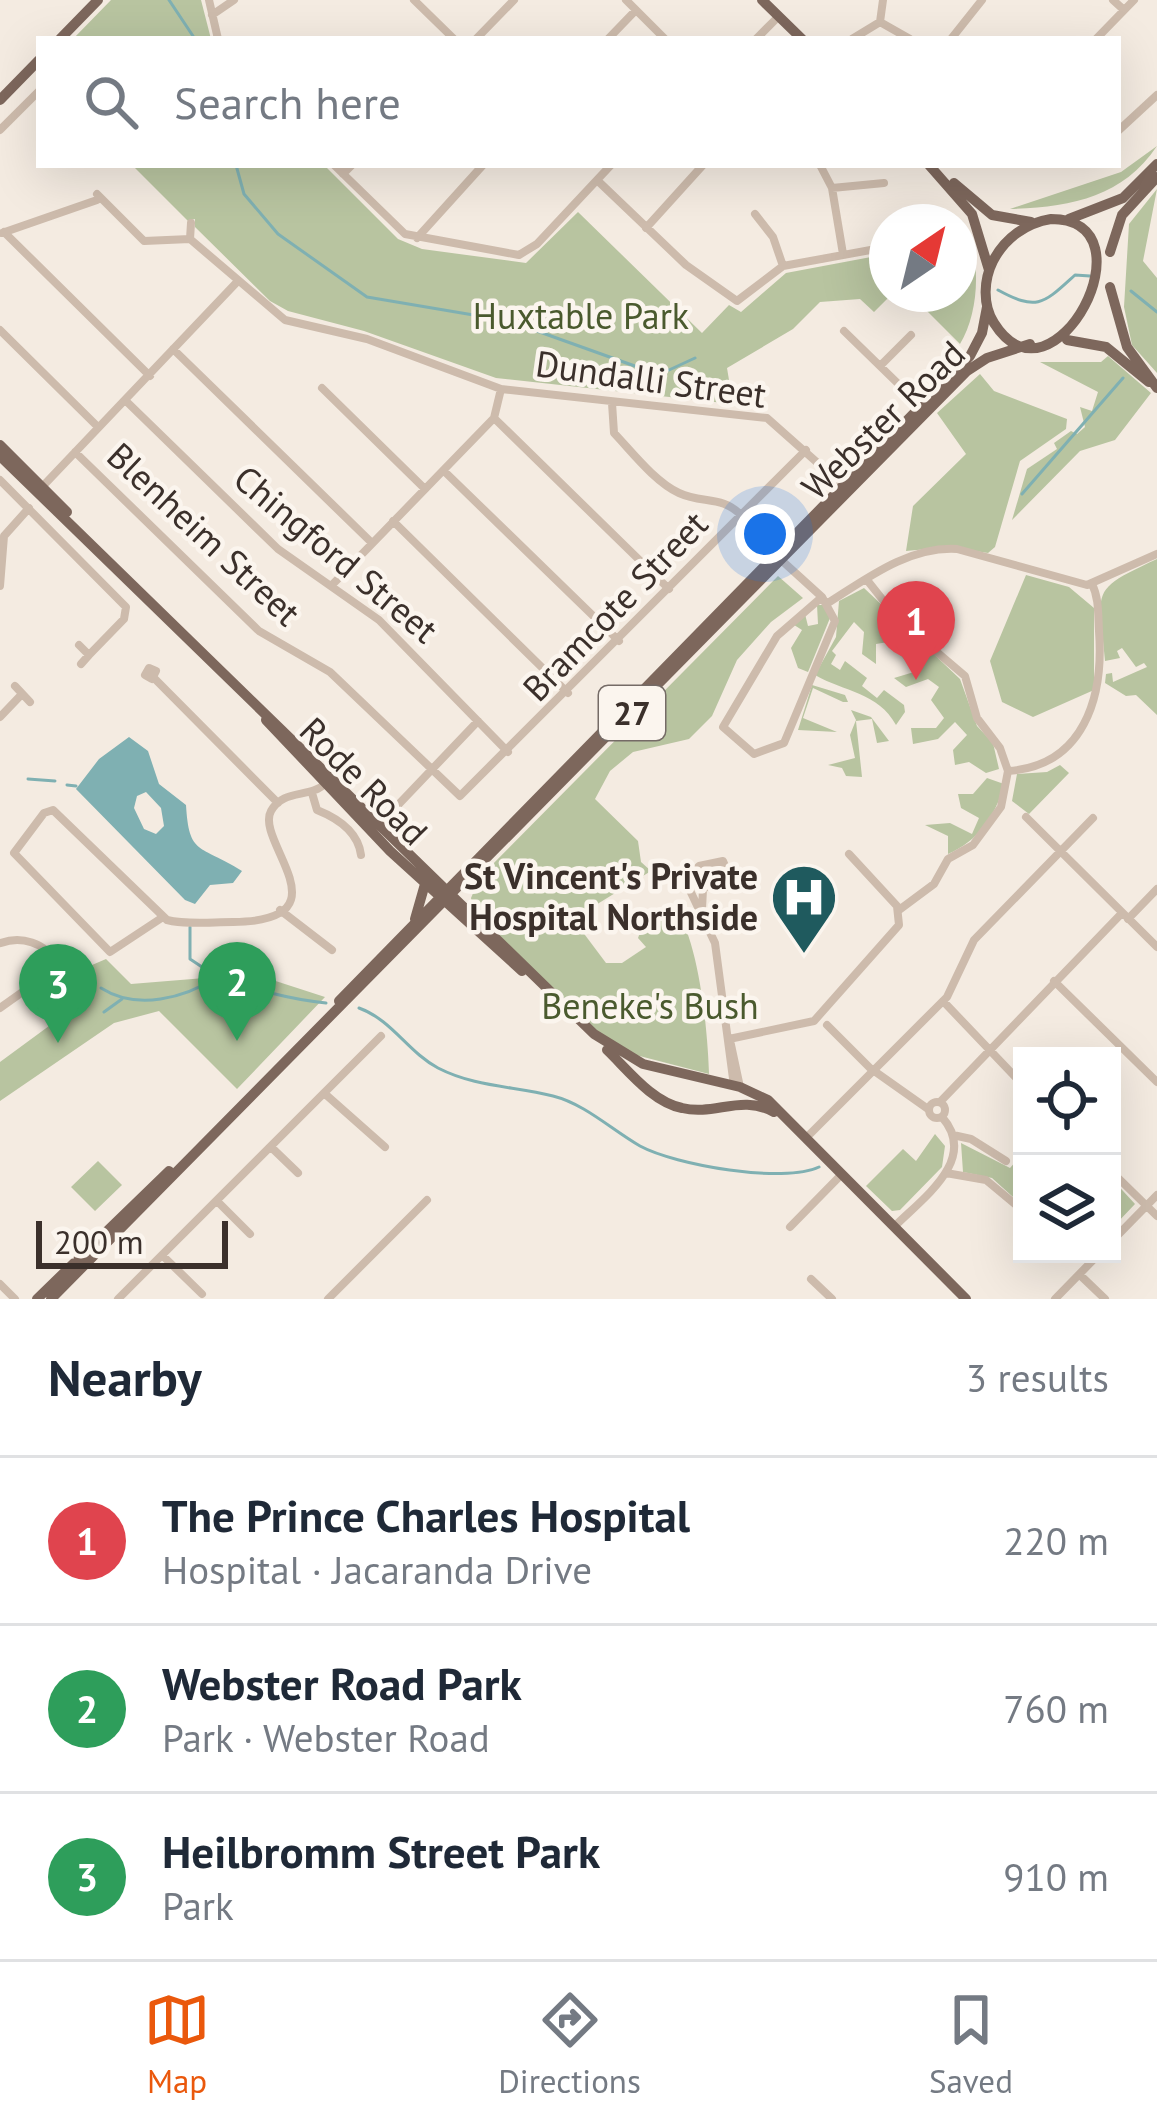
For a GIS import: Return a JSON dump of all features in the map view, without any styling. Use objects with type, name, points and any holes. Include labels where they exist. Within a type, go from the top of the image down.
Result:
[{"type":"main road","points":[[63,36],[98,0]]},
{"type":"main road","points":[[762,0],[799,36]]},
{"type":"main road","points":[[0,100],[36,63]]},
{"type":"main road","points":[[935,168],[986,211],[1034,223],[1069,219],[1124,198],[1157,164]]},
{"type":"main road","points":[[934,168],[972,214],[989,270]]},
{"type":"main road","points":[[1064,340],[1106,346],[1157,388],[1127,347],[1110,287],[1110,252],[1122,215],[1157,177]]},
{"type":"main road","points":[[1069,219],[1094,229],[1110,252]]},
{"type":"main road","points":[[989,270],[1008,240],[1034,223]]},
{"type":"main road","name":"27","points":[[987,307],[989,270]]},
{"type":"main road","points":[[1064,340],[1092,319],[1110,287]]},
{"type":"main road","points":[[987,307],[1002,332],[1030,344]]},
{"type":"main road","name":"Webster Road","points":[[331,1014],[414,922],[452,902],[974,351],[987,307]]},
{"type":"main road","name":"27","points":[[1030,344],[1064,340]]},
{"type":"main road","name":"Webster Road","points":[[846,488],[973,366],[1030,344]]},
{"type":"main road","name":"Rode Road","points":[[0,445],[264,716],[272,732],[664,1101],[689,1109],[744,1102],[784,1119]]},
{"type":"main road","name":"Rode Road","points":[[0,456],[39,489]]},
{"type":"main road","name":"Webster Road","points":[[51,1299],[177,1166],[452,902],[778,558]]},
{"type":"main road","name":"Rode Road","points":[[375,828],[425,884],[452,902]]},
{"type":"main road","points":[[414,922],[425,884]]},
{"type":"main road","points":[[436,915],[452,902]]},
{"type":"main road","name":"Rode Road","points":[[593,1034],[643,1064],[768,1100],[958,1296]]},
{"type":"main road","points":[[718,1106],[737,1088],[767,1108]]},
{"type":"main road","name":"Webster Road","points":[[37,1299],[158,1178],[177,1166]]},
{"type":"street","points":[[208,0],[217,36]]},
{"type":"street","points":[[212,15],[234,0]]},
{"type":"street","points":[[414,0],[451,36]]},
{"type":"street","points":[[479,36],[514,0]]},
{"type":"street","points":[[626,0],[662,36]]},
{"type":"street","points":[[880,22],[883,0]]},
{"type":"street","points":[[953,36],[982,0]]},
{"type":"street","points":[[1114,0],[1124,10]]},
{"type":"street","points":[[1099,36],[1134,0]]},
{"type":"street","points":[[611,36],[636,10]]},
{"type":"street","points":[[759,36],[779,16]]},
{"type":"street","points":[[856,36],[880,22]]},
{"type":"street","points":[[880,22],[905,36]]},
{"type":"street","points":[[0,130],[36,94]]},
{"type":"street","points":[[1121,128],[1157,95]]},
{"type":"street","points":[[337,168],[401,232],[523,254],[609,168]]},
{"type":"street","points":[[343,174],[349,168]]},
{"type":"street","points":[[417,238],[480,168]]},
{"type":"street","points":[[646,228],[700,168]]},
{"type":"street","points":[[822,168],[832,188],[842,254]]},
{"type":"street","points":[[598,182],[646,228],[737,301],[783,266],[869,250]]},
{"type":"street","points":[[832,188],[884,183]]},
{"type":"street","points":[[150,376],[2,233],[97,197],[146,242],[190,239],[191,223]]},
{"type":"street","points":[[754,214],[773,237],[783,266]]},
{"type":"street","name":"Dundalli Street","points":[[190,239],[200,242],[279,317],[367,339],[501,389],[767,418],[846,488]]},
{"type":"street","points":[[39,489],[237,282]]},
{"type":"street","points":[[0,331],[98,427]]},
{"type":"street","points":[[844,331],[921,406]]},
{"type":"street","points":[[880,366],[910,335]]},
{"type":"street","points":[[173,349],[371,543]]},
{"type":"street","points":[[322,388],[425,489]]},
{"type":"street","points":[[331,586],[494,418],[501,389]]},
{"type":"street","name":"Chingford Street","points":[[126,400],[278,549],[386,627],[508,752]]},
{"type":"street","points":[[612,403],[614,433],[668,486],[721,500],[742,516]]},
{"type":"street","points":[[494,418],[670,590]]},
{"type":"street","name":"Bramcote Street","points":[[460,796],[806,450]]},
{"type":"street","name":"Blenheim Street","points":[[75,452],[259,632],[330,672],[460,796]]},
{"type":"street","points":[[443,470],[619,641]]},
{"type":"street","points":[[0,480],[126,609],[124,620],[81,664]]},
{"type":"street","points":[[0,586],[4,536],[29,508]]},
{"type":"street","points":[[393,521],[568,693]]},
{"type":"street","points":[[778,558],[825,600],[835,621],[784,743],[754,754],[724,727],[777,636],[805,608],[825,600],[866,580],[917,553],[949,548],[1092,584],[1157,554]]},
{"type":"street","points":[[866,580],[898,619],[964,676],[977,718],[1000,748],[1008,771],[1001,807],[973,845],[949,859],[934,884],[910,907],[899,910]]},
{"type":"street","points":[[1008,771],[1050,762],[1074,740],[1092,710],[1101,668],[1092,584]]},
{"type":"street","points":[[805,608],[808,585]]},
{"type":"street","points":[[80,645],[89,655]]},
{"type":"street","points":[[154,678],[278,803]]},
{"type":"street","points":[[0,717],[23,694]]},
{"type":"street","points":[[375,828],[478,720]]},
{"type":"street","points":[[163,917],[110,952],[14,853],[44,813],[54,810],[163,917],[173,922],[260,921],[280,910],[292,880],[268,830],[278,803],[294,794],[312,794],[328,781]]},
{"type":"street","points":[[312,794],[317,810],[336,816],[357,840],[361,855]]},
{"type":"street","points":[[1026,817],[1157,947]]},
{"type":"street","points":[[805,1139],[944,1000],[974,940],[1093,818]]},
{"type":"street","points":[[849,854],[899,910]]},
{"type":"street","points":[[702,909],[703,889],[729,875],[723,861],[700,865],[685,879],[715,944],[737,1088]]},
{"type":"street","points":[[928,1109],[940,1102],[1054,981],[1157,889]]},
{"type":"street","points":[[280,910],[332,950]]},
{"type":"street","points":[[729,1039],[814,1021],[894,932],[899,910]]},
{"type":"street","points":[[0,1008],[45,976],[54,963],[48,952],[23,939],[1,943]]},
{"type":"street","points":[[1054,981],[1157,1082]]},
{"type":"street","points":[[944,1000],[1013,1075]]},
{"type":"street","points":[[827,1025],[873,1070],[934,1118],[942,1117]]},
{"type":"street","points":[[118,1299],[381,1036]]},
{"type":"street","points":[[729,1039],[730,1069],[737,1088]]},
{"type":"street","points":[[718,1082],[730,1069]]},
{"type":"street","points":[[324,1093],[385,1147]]},
{"type":"street","points":[[894,1228],[946,1174],[953,1135],[942,1117],[940,1102]]},
{"type":"street","points":[[953,1135],[970,1138],[1006,1161]]},
{"type":"street","points":[[271,1147],[298,1173]]},
{"type":"street","points":[[946,1174],[990,1182],[1013,1202]]},
{"type":"street","points":[[790,1227],[841,1175]]},
{"type":"street","points":[[1121,1181],[1157,1216]]},
{"type":"street","points":[[1121,1230],[1157,1195]]},
{"type":"street","points":[[328,1299],[427,1200]]},
{"type":"street","points":[[217,1201],[250,1234]]},
{"type":"street","points":[[163,1255],[202,1294]]},
{"type":"street","points":[[1055,1299],[1090,1263]]},
{"type":"street","points":[[1079,1274],[1105,1299]]},
{"type":"street","points":[[811,1279],[832,1299]]},
{"type":"street","points":[[0,1284],[15,1299]]},
{"type":"green space","points":[[111,0],[201,0],[210,36],[76,36]]},
{"type":"green space","points":[[1157,146],[1128,178],[1093,196],[1053,206],[1010,209],[1121,172]]},
{"type":"green space","name":"Huxtable Park","points":[[135,168],[327,168],[398,239],[422,249],[526,263],[578,212],[702,333],[729,305],[741,312],[786,273],[869,257],[869,307],[860,299],[820,302],[793,329],[727,368],[733,404],[496,378],[364,331],[288,311],[270,301],[195,227],[195,219],[188,221]]},
{"type":"green space","points":[[1157,189],[1143,261],[1157,278],[1157,373],[1132,345],[1124,307],[1129,224]]},
{"type":"green space","name":"Huxtable Park","points":[[928,312],[973,312],[960,344]]},
{"type":"green space","points":[[1108,356],[1151,393],[1115,440],[1080,451],[1012,520],[1027,469],[1057,449],[1054,443],[1085,427],[1080,407],[1092,411],[1098,392],[1040,362],[1101,362]]},
{"type":"green space","points":[[980,374],[994,391],[1067,419],[1066,429],[1020,461],[995,547],[988,553],[949,547],[906,551],[913,506],[966,454],[937,413]]},
{"type":"green space","points":[[1157,559],[1157,715],[1136,695],[1126,696],[1105,683],[1106,674],[1112,673],[1113,682],[1147,667],[1144,663],[1136,667],[1122,648],[1117,651],[1120,658],[1105,661],[1101,606],[1109,586]]},
{"type":"green space","points":[[1026,575],[1069,587],[1094,608],[1094,690],[1033,717],[1002,702],[990,661]]},
{"type":"green space","name":"Beneke's Bush","points":[[778,576],[803,598],[771,622],[737,660],[712,716],[689,739],[633,752],[610,771],[595,799],[638,841],[641,862],[651,871],[573,919],[606,963],[622,963],[646,947],[638,938],[644,922],[671,904],[681,917],[695,959],[709,1074],[628,1053],[588,1025],[474,912],[471,898],[480,877]]},
{"type":"green space","points":[[864,588],[960,679],[977,726],[993,743],[999,769],[986,773],[969,762],[955,765],[953,750],[967,735],[955,722],[938,739],[913,744],[911,728],[936,728],[944,718],[931,700],[939,687],[928,679],[906,687],[894,678],[914,672],[912,660],[905,660],[888,642],[876,644],[876,664],[862,654],[864,632],[854,622],[832,651],[836,655],[831,664],[840,670],[845,661],[867,678],[862,686],[877,698],[884,690],[904,705],[896,725],[870,699],[815,675],[836,637],[839,601]]},
{"type":"green space","points":[[817,605],[824,605],[830,618],[808,672],[798,668],[791,648],[802,630],[791,623],[805,614],[808,626],[818,624]]},
{"type":"green space","points":[[812,685],[845,695],[848,702],[813,688],[803,718],[837,732],[798,730]]},
{"type":"green space","points":[[851,710],[871,717],[889,741],[877,743],[872,719],[856,721],[862,777],[846,776],[842,768],[828,765],[855,758],[850,735],[856,720]]},
{"type":"green space","points":[[1060,765],[1069,773],[1029,814],[1012,801],[1017,774],[1047,772]]},
{"type":"green space","points":[[987,778],[1004,784],[996,807],[977,835],[948,854],[948,836],[925,825],[950,823],[972,834],[979,818],[961,808],[958,794],[973,794]]},
{"type":"green space","points":[[106,959],[131,984],[254,974],[325,997],[237,1089],[159,1011],[114,1023],[0,1101],[0,1062],[83,1001],[58,979],[62,972],[71,974]]},
{"type":"green space","points":[[935,1134],[945,1146],[942,1167],[900,1210],[892,1211],[866,1186],[903,1149],[916,1161]]},
{"type":"green space","points":[[961,1143],[1010,1168],[1013,1165],[1013,1197],[992,1178],[963,1172]]},
{"type":"green space","points":[[98,1161],[122,1185],[95,1211],[71,1187]]},
{"type":"green space","points":[[1121,1189],[1135,1204],[1121,1219]]},
{"type":"water","points":[[129,737],[148,751],[159,784],[186,805],[194,841],[242,871],[233,883],[210,885],[195,904],[185,900],[76,789],[99,759]],"holes":[[[146,792],[161,808],[164,826],[156,834],[144,829],[134,808],[137,796]]]},
{"type":"waterway","points":[[169,0],[193,36]]},
{"type":"waterway","points":[[237,168],[244,194],[278,234],[367,297],[509,321],[646,370],[669,370],[695,358]]},
{"type":"waterway","points":[[998,290],[1023,301],[1040,301],[1075,275],[1090,276]]},
{"type":"waterway","points":[[1131,291],[1157,312]]},
{"type":"waterway","points":[[1022,494],[1123,378]]},
{"type":"waterway","points":[[28,779],[55,781]]},
{"type":"waterway","points":[[67,785],[76,786]]},
{"type":"waterway","points":[[190,927],[190,959],[217,977]]},
{"type":"waterway","points":[[101,988],[130,999],[160,999],[217,977],[326,1003]]},
{"type":"waterway","points":[[104,1012],[122,999]]},
{"type":"waterway","points":[[359,1008],[381,1020],[438,1068],[480,1083],[565,1100],[656,1153],[756,1173],[819,1167]]},
{"type":"place","name":"The Prince Charles Hospital","points":[[916,680]]},
{"type":"place","name":"St Vincent's Private Hospital Northside","points":[[804,956]]},
{"type":"place","name":"Webster Road Park","points":[[237,1041]]},
{"type":"place","name":"Heilbromm Street Park","points":[[58,1043]]}]
